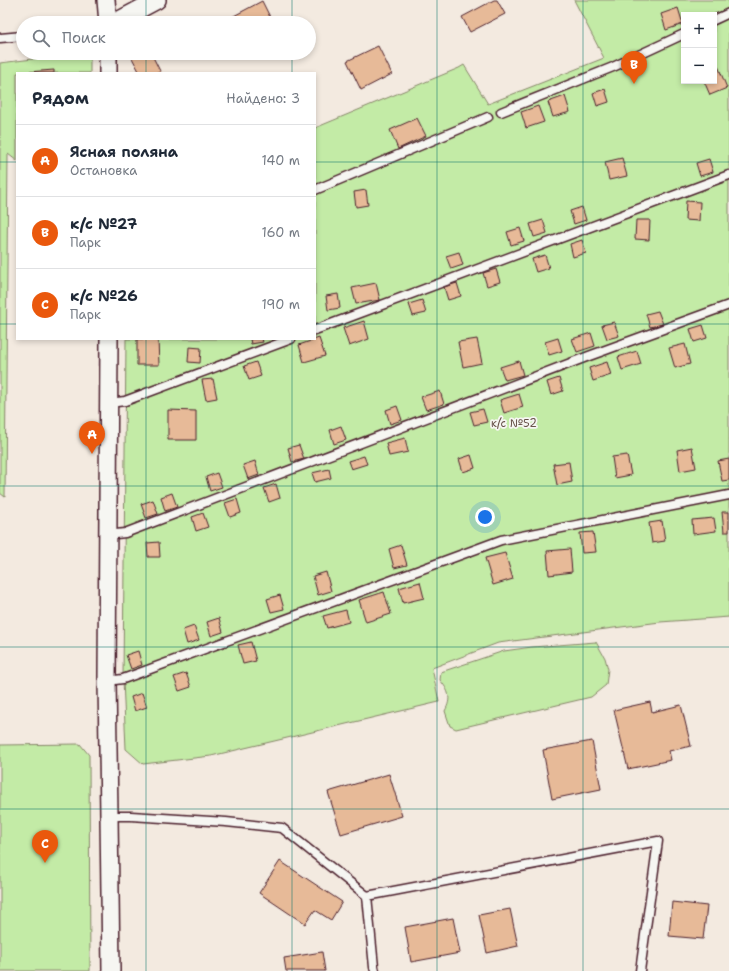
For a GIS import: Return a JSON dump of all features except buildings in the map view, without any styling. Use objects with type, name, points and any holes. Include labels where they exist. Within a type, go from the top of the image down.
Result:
[{"type":"street","points":[[106,0],[107,16]]},
{"type":"street","points":[[127,16],[157,0]]},
{"type":"street","points":[[108,60],[108,72]]},
{"type":"street","points":[[109,340],[107,681],[111,971]]},
{"type":"lane","points":[[717,19],[729,13]]},
{"type":"lane","points":[[501,112],[613,67],[681,35]]},
{"type":"lane","points":[[0,38],[16,37]]},
{"type":"lane","points":[[316,190],[488,117]]},
{"type":"lane","points":[[316,330],[729,175]]},
{"type":"lane","points":[[108,535],[125,533],[589,356],[729,305]]},
{"type":"lane","points":[[109,403],[125,401],[288,340]]},
{"type":"lane","points":[[107,681],[123,679],[501,540],[729,495]]},
{"type":"lane","points":[[109,816],[226,822],[282,828],[367,896],[375,971]]},
{"type":"lane","points":[[367,896],[658,841],[640,971]]},
{"type":"green space","name":"к/с №52","points":[[574,0],[729,0],[729,617],[660,622],[498,643],[432,668],[439,702],[211,756],[143,764],[126,749],[123,679],[126,340],[316,340],[316,128],[464,65],[488,104],[604,58]]},
{"type":"green space","points":[[25,60],[90,60],[90,72],[16,72],[16,160],[8,154],[5,497],[0,493],[0,63]]},
{"type":"green space","points":[[596,642],[605,658],[608,669],[606,685],[591,697],[456,729],[450,726],[445,711],[449,698],[446,688],[440,680],[441,672],[504,651],[532,647]]},
{"type":"green space","points":[[80,744],[89,755],[90,971],[0,971],[0,745]]},
{"type":"place","name":"к/с №27","points":[[634,84]]},
{"type":"place","name":"Ясная поляна","points":[[92,454]]},
{"type":"place","name":"к/с №26","points":[[45,863]]}]
